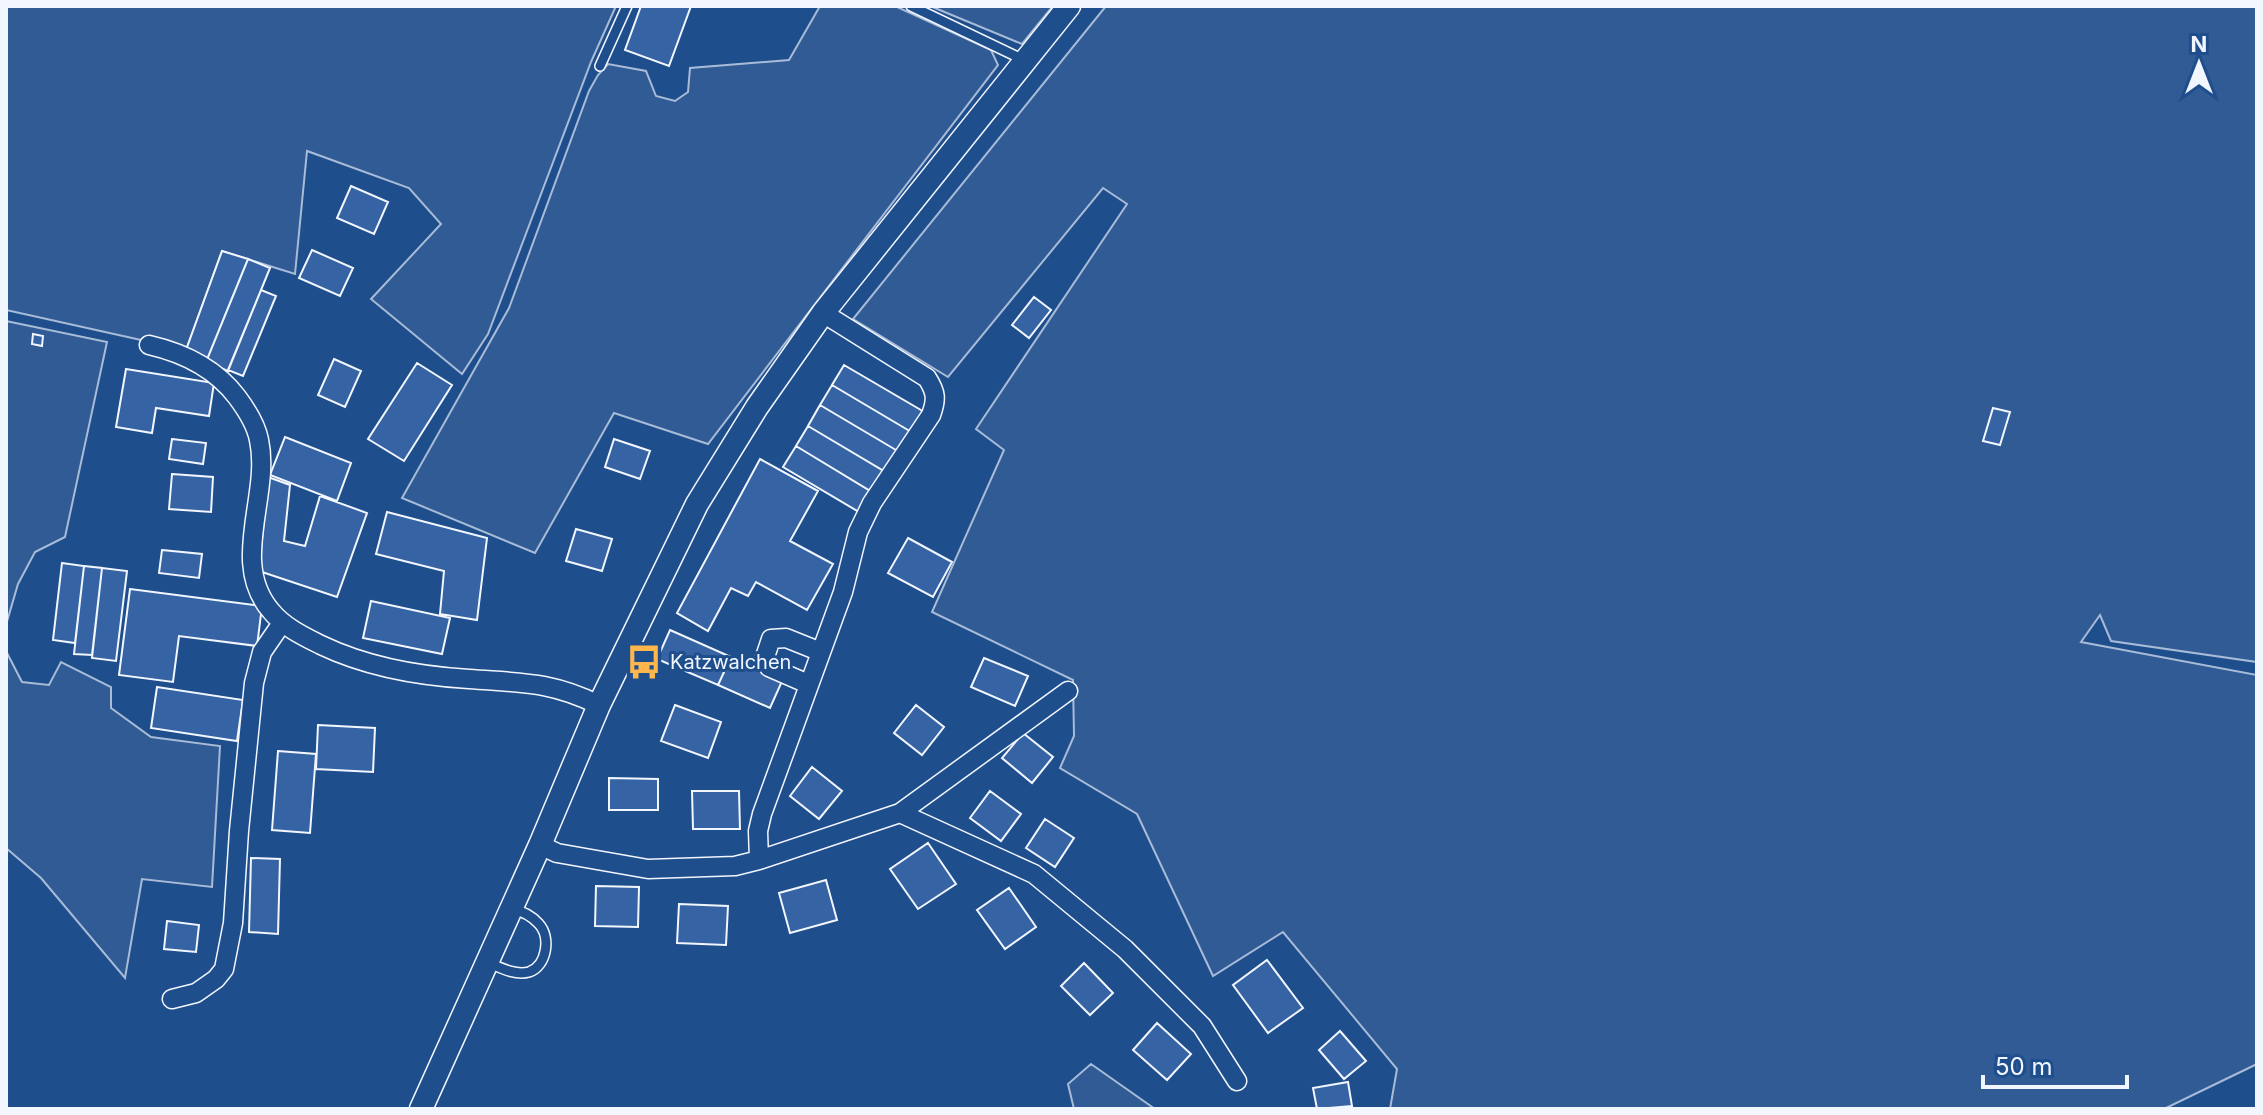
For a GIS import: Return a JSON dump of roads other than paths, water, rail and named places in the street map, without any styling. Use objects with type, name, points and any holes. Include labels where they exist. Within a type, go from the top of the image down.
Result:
[{"type":"street","points":[[421,1109],[540,845],[599,705],[664,566],[697,504],[757,407],[823,313],[1069,6]]},
{"type":"street","points":[[759,860],[758,831],[762,814],[843,592],[858,532],[872,503],[931,415],[937,401],[927,378],[823,313]]},
{"type":"street","points":[[149,345],[172,351],[212,372],[226,383],[252,421],[259,439],[261,459],[253,538],[254,581],[260,596],[282,623],[324,646],[366,663],[443,676],[542,684],[599,705]]},
{"type":"street","points":[[172,999],[196,993],[224,969],[233,923],[254,683],[262,652],[282,623]]},
{"type":"street","points":[[808,684],[769,667],[765,657],[771,639],[786,638],[821,652]]},
{"type":"street","points":[[540,845],[557,853],[648,869],[735,866],[759,860],[900,813],[1068,691]]},
{"type":"street","points":[[900,813],[1034,874],[1125,949],[1202,1026],[1237,1081]]},
{"type":"lane","points":[[600,66],[627,6]]},
{"type":"lane","points":[[911,6],[1024,60]]},
{"type":"lane","points":[[487,962],[517,973],[529,972],[541,964],[546,952],[546,940],[540,924],[511,908]]},
{"type":"place","name":"Katzwalchen","points":[[644,662]]}]
